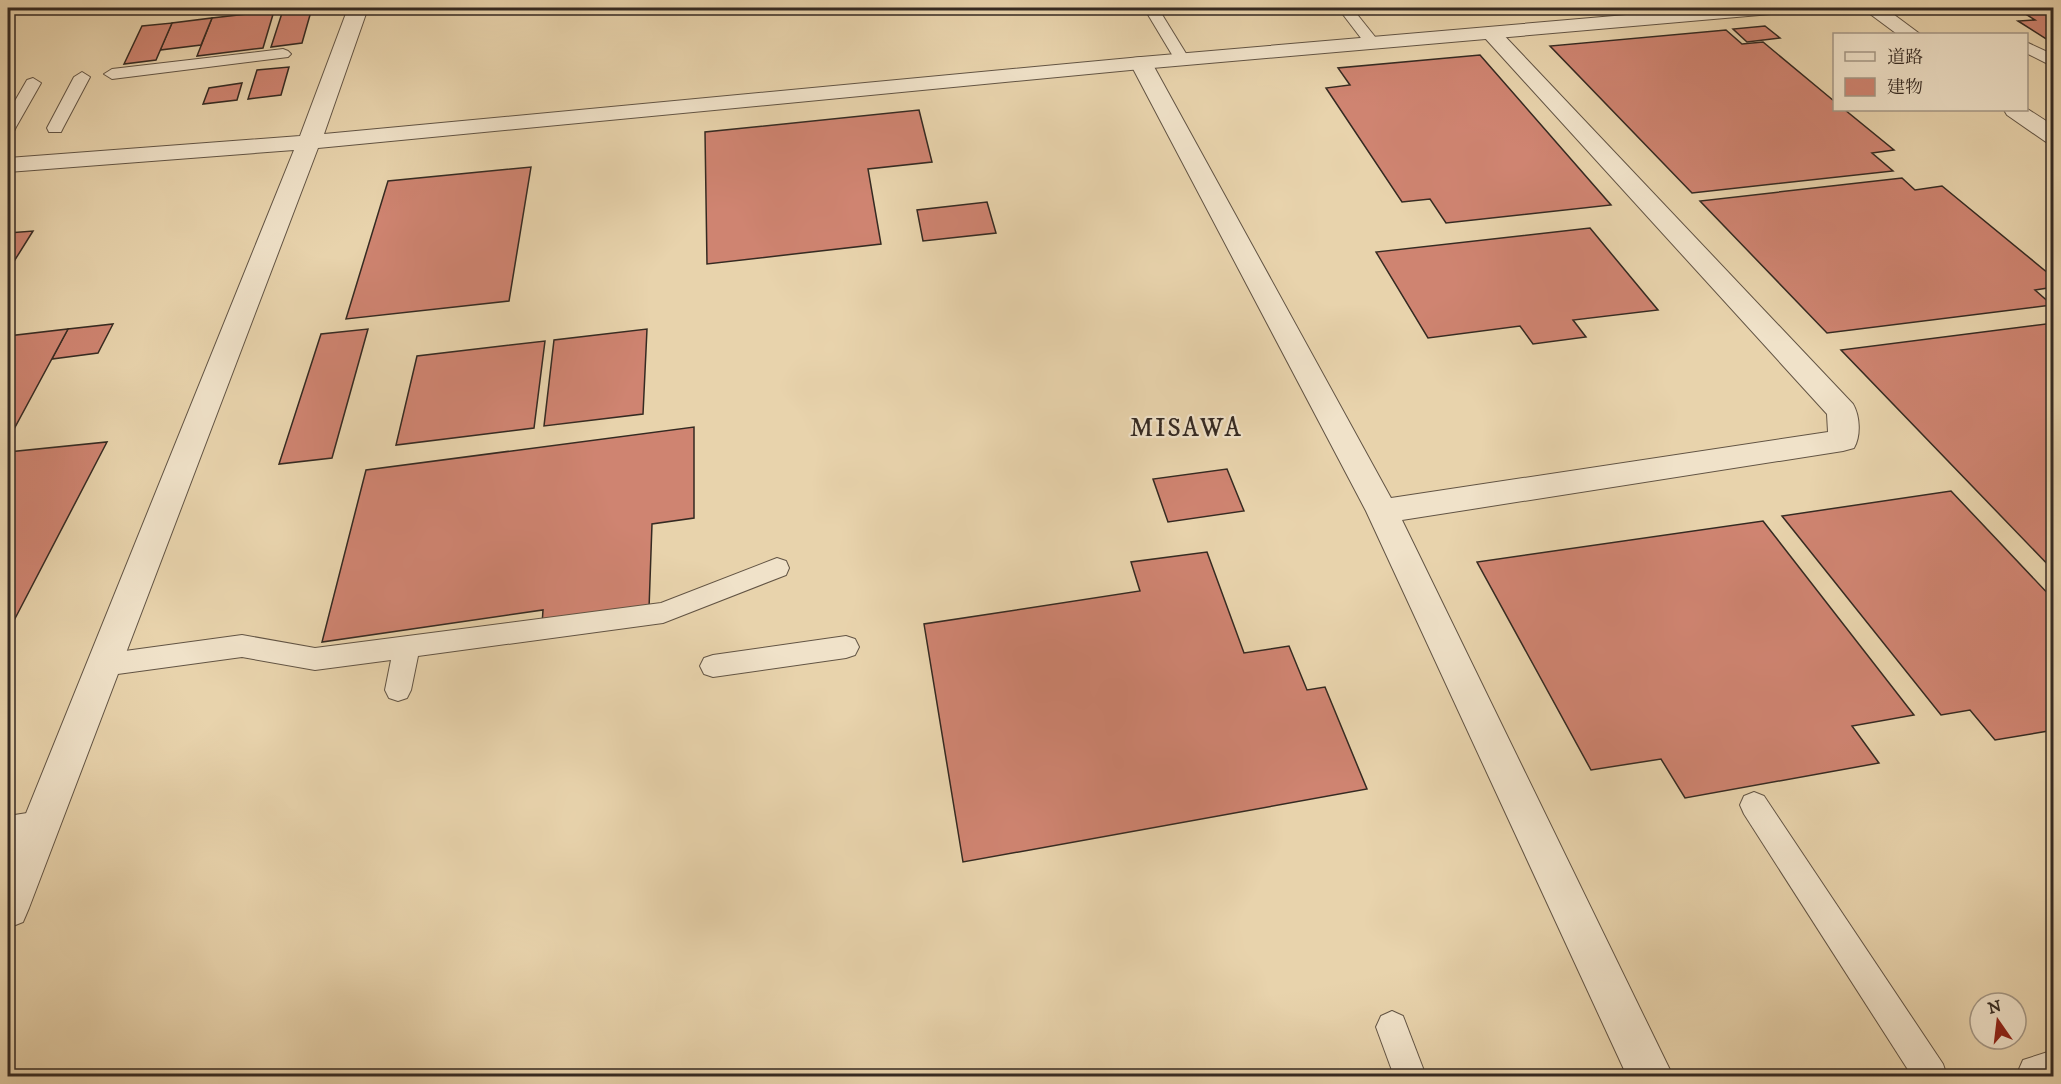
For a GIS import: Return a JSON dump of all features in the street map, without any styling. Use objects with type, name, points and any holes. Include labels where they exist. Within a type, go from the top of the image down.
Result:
[{"type":"street","points":[[8,908],[309,142],[358,8]]},
{"type":"street","points":[[8,165],[309,142],[1141,63],[1491,33],[1714,10],[1771,8]]},
{"type":"street","points":[[1872,8],[1909,33]]},
{"type":"street","points":[[1382,511],[1842,440],[1842,411],[1491,33]]},
{"type":"street","points":[[1141,63],[1382,511],[1650,1077]]},
{"type":"street","points":[[2016,111],[2054,137]]},
{"type":"street","points":[[2039,1077],[2054,1073]]},
{"type":"lane","points":[[1151,8],[1182,60]]},
{"type":"lane","points":[[1345,8],[1372,43]]},
{"type":"lane","points":[[2028,47],[2054,62]]},
{"type":"lane","points":[[112,74],[283,54]]},
{"type":"lane","points":[[55,128],[82,77]]},
{"type":"lane","points":[[8,127],[33,83]]},
{"type":"lane","points":[[103,665],[242,646],[315,659],[663,613],[777,568]]},
{"type":"lane","points":[[714,666],[846,646]]},
{"type":"lane","points":[[398,690],[407,647]]},
{"type":"lane","points":[[1754,805],[1931,1077]]},
{"type":"lane","points":[[8,828],[40,824]]},
{"type":"lane","points":[[1392,1027],[1410,1077]]},
{"type":"building","points":[[312,8],[302,43],[271,47],[283,10]]},
{"type":"building","points":[[2016,8],[2054,8],[2054,44],[2018,21],[2035,20]]},
{"type":"building","points":[[274,11],[263,48],[197,56],[212,18]]},
{"type":"building","points":[[212,18],[201,45],[160,50],[172,23]]},
{"type":"building","points":[[172,23],[156,60],[124,64],[142,26]]},
{"type":"building","points":[[1765,26],[1780,38],[1747,42],[1733,29]]},
{"type":"building","points":[[1726,30],[1742,44],[1763,42],[1833,100],[1833,111],[1846,111],[1894,150],[1872,153],[1893,171],[1692,193],[1550,46]]},
{"type":"building","points":[[1480,55],[1611,205],[1446,223],[1430,199],[1402,202],[1326,88],[1350,85],[1338,68]]},
{"type":"building","points":[[289,67],[281,95],[248,99],[257,70]]},
{"type":"building","points":[[242,83],[237,100],[203,104],[209,88]]},
{"type":"building","points":[[919,110],[932,162],[868,169],[881,244],[707,264],[705,132]]},
{"type":"building","points":[[531,167],[509,301],[346,319],[388,181]]},
{"type":"building","points":[[1902,178],[1915,190],[1942,186],[2054,278],[2054,287],[2035,290],[2052,305],[1827,333],[1700,201]]},
{"type":"building","points":[[987,202],[996,233],[923,241],[917,210]]},
{"type":"building","points":[[1590,228],[1658,310],[1573,320],[1586,337],[1533,344],[1520,326],[1428,338],[1376,252]]},
{"type":"building","points":[[33,231],[8,271],[8,233]]},
{"type":"building","points":[[2054,323],[2054,571],[1841,350]]},
{"type":"building","points":[[113,324],[98,353],[52,359],[68,329]]},
{"type":"building","points":[[68,329],[14,429],[8,430],[8,336]]},
{"type":"building","points":[[368,329],[332,458],[279,464],[321,334]]},
{"type":"building","points":[[647,329],[643,414],[544,426],[554,340]]},
{"type":"building","points":[[545,341],[534,428],[396,445],[417,356]]},
{"type":"building","points":[[694,427],[694,518],[652,524],[649,609],[542,625],[543,610],[322,642],[366,470]]},
{"type":"building","points":[[107,442],[8,632],[8,452]]},
{"type":"building","points":[[1227,469],[1244,511],[1168,522],[1153,479]]},
{"type":"building","points":[[1951,491],[2054,600],[2054,730],[1995,740],[1970,710],[1941,715],[1782,516]]},
{"type":"building","points":[[1763,521],[1914,715],[1852,726],[1879,763],[1685,798],[1661,759],[1591,770],[1477,562]]},
{"type":"building","points":[[1207,552],[1244,653],[1289,646],[1307,690],[1325,687],[1367,789],[963,862],[924,624],[1140,591],[1131,562]]},
{"type":"district","name":"MISAWA","points":[[1186,428]]}]
